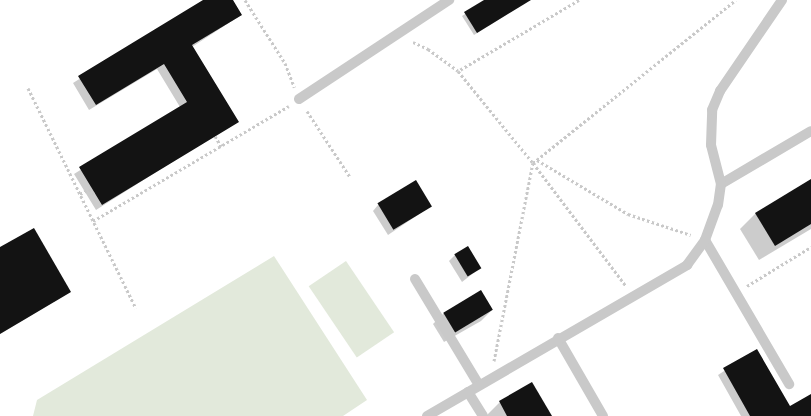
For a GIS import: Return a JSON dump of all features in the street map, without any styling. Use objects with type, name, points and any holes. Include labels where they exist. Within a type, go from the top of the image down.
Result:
[{"type":"lane","points":[[300,99],[448,0]]},
{"type":"lane","points":[[428,416],[558,338],[687,265],[705,240],[718,205],[721,184],[711,144],[712,110],[720,90],[782,0]]},
{"type":"lane","points":[[721,184],[811,131]]},
{"type":"lane","points":[[705,240],[789,384]]},
{"type":"lane","points":[[415,279],[479,385]]},
{"type":"lane","points":[[558,338],[603,416]]},
{"type":"lane","points":[[468,392],[483,416]]},
{"type":"path","points":[[245,0],[284,63],[300,99],[350,177]]},
{"type":"path","points":[[458,71],[579,0]]},
{"type":"path","points":[[479,385],[495,359],[534,163],[730,2],[736,0]]},
{"type":"path","points":[[396,34],[428,49],[458,71],[534,163],[633,295]]},
{"type":"path","points":[[28,88],[136,308]]},
{"type":"path","points":[[93,221],[300,99]]},
{"type":"path","points":[[215,136],[220,146]]},
{"type":"path","points":[[537,160],[628,214],[705,240]]},
{"type":"path","points":[[80,194],[90,189],[94,194]]},
{"type":"path","points":[[736,292],[811,247]]},
{"type":"shaded area","points":[[274,256],[367,400],[343,416],[33,416],[37,400]]},
{"type":"shaded area","points":[[346,261],[394,332],[357,357],[309,286]]},
{"type":"building","points":[[203,0],[233,0],[242,15],[192,45],[239,122],[102,205],[79,167],[187,102],[164,64],[96,105],[78,76]]},
{"type":"building","points":[[484,0],[531,0],[477,33],[464,12]]},
{"type":"building","points":[[811,179],[811,224],[775,246],[755,213]]},
{"type":"building","points":[[416,180],[432,207],[393,230],[377,203]]},
{"type":"building","points":[[34,228],[71,292],[0,334],[0,247]]},
{"type":"building","points":[[468,246],[481,268],[468,277],[454,254]]},
{"type":"building","points":[[481,290],[493,310],[455,332],[443,313]]},
{"type":"building","points":[[757,349],[790,406],[811,394],[811,416],[750,416],[723,368]]},
{"type":"building","points":[[532,382],[552,416],[507,416],[499,401]]}]
